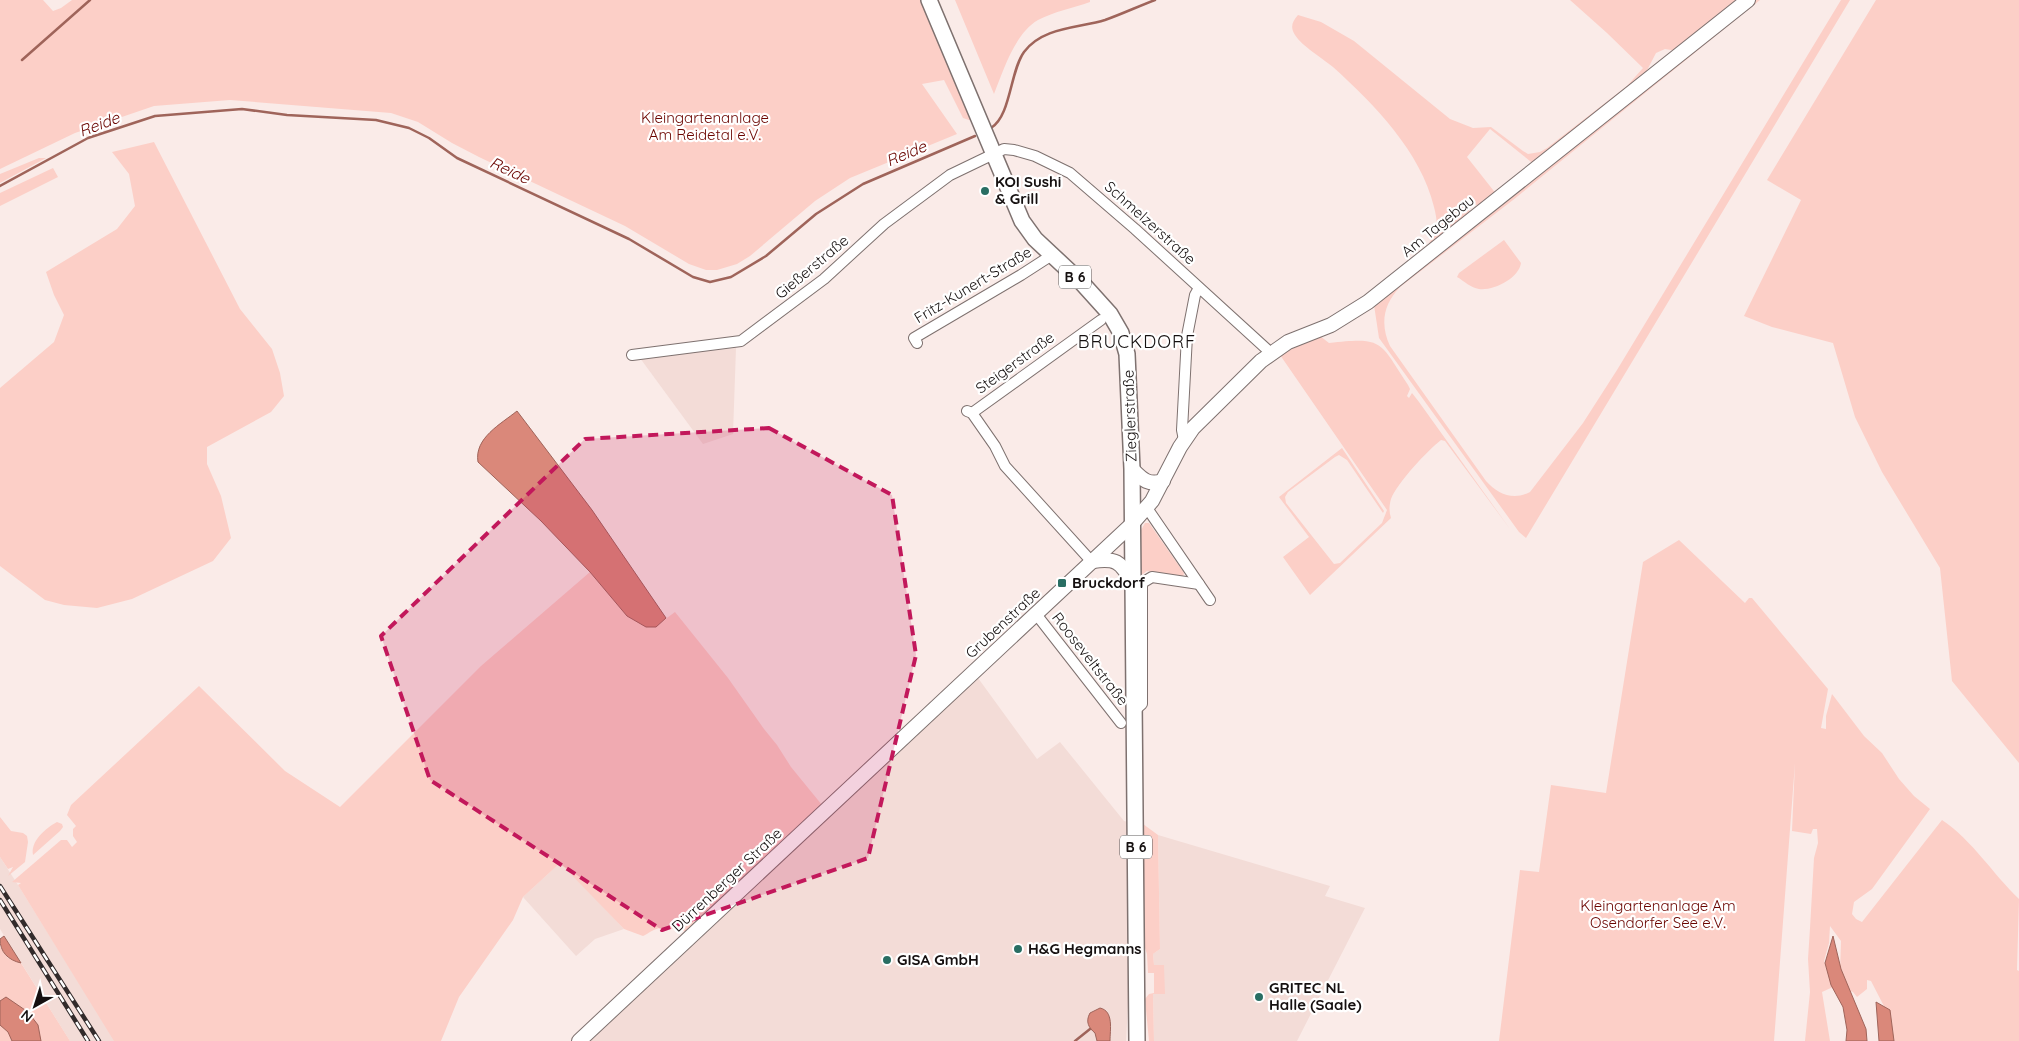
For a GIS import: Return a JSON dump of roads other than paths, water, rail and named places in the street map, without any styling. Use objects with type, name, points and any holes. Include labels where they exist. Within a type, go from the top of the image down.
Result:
[{"type":"main road","name":"Zieglerstraße","points":[[929,0],[1022,221],[1035,239],[1110,314],[1121,333],[1128,354],[1132,469],[1131,525],[1137,582],[1134,712],[1137,1041]]},
{"type":"street","name":"Am Tagebau","points":[[1131,525],[1147,508],[1192,428],[1271,353],[1288,342],[1331,326],[1368,302],[1748,0]]},
{"type":"street","name":"Schmelzerstraße","points":[[993,155],[1004,149],[1014,150],[1035,156],[1070,173],[1271,353]]},
{"type":"street","name":"Gießerstraße","points":[[632,355],[741,342],[824,279],[884,224],[950,175],[993,155]]},
{"type":"street","name":"Fritz-Kunert-Straße","points":[[917,343],[914,338],[1052,255]]},
{"type":"street","points":[[1184,440],[1182,430],[1187,336],[1194,295],[1199,288]]},
{"type":"street","name":"Steigerstraße","points":[[1092,561],[1005,466],[995,446],[969,412],[1100,320]]},
{"type":"street","points":[[1132,469],[1143,481],[1150,483],[1163,481]]},
{"type":"street","points":[[1147,508],[1210,600]]},
{"type":"street","name":"Grubenstraße","points":[[897,744],[1131,525]]},
{"type":"street","points":[[1092,561],[1110,560],[1116,562],[1125,568],[1137,582],[1152,577],[1199,584]]},
{"type":"street","name":"Rooseveltstraße","points":[[1036,614],[1121,723]]},
{"type":"street","name":"Dürrenberger Straße","points":[[580,1041],[897,744]]},
{"type":"waterway","points":[[22,60],[90,0]]},
{"type":"waterway","name":"Reide","points":[[991,128],[1003,114],[1019,60],[1032,44],[1051,33],[1105,20],[1155,0]]},
{"type":"waterway","name":"Reide","points":[[0,186],[88,138],[155,116],[242,109],[287,115],[376,120],[409,128],[429,138],[457,158],[629,239],[693,277],[710,282],[731,277],[766,256],[816,214],[863,184],[975,136]]},
{"type":"waterway","points":[[1075,1041],[1090,1029]]},
{"type":"railway","points":[[0,886],[99,1041]]},
{"type":"railway","points":[[0,900],[88,1041]]},
{"type":"place","name":"KOI Sushi & Grill","points":[[985,191]]},
{"type":"place","name":"Bruckdorf","points":[[1062,583]]},
{"type":"place","name":"H&G Hegmanns","points":[[1018,949]]},
{"type":"place","name":"GISA GmbH","points":[[887,960]]},
{"type":"place","name":"GRITEC NL Halle (Saale)","points":[[1259,997]]},
{"type":"district","name":"BRUCKDORF","points":[[1137,342]]},
{"type":"park label","name":"Kleingartenanlage Am Reidetal e.V.","points":[[705,126]]},
{"type":"park label","name":"Kleingartenanlage Am Osendorfer See e.V.","points":[[1658,914]]}]
